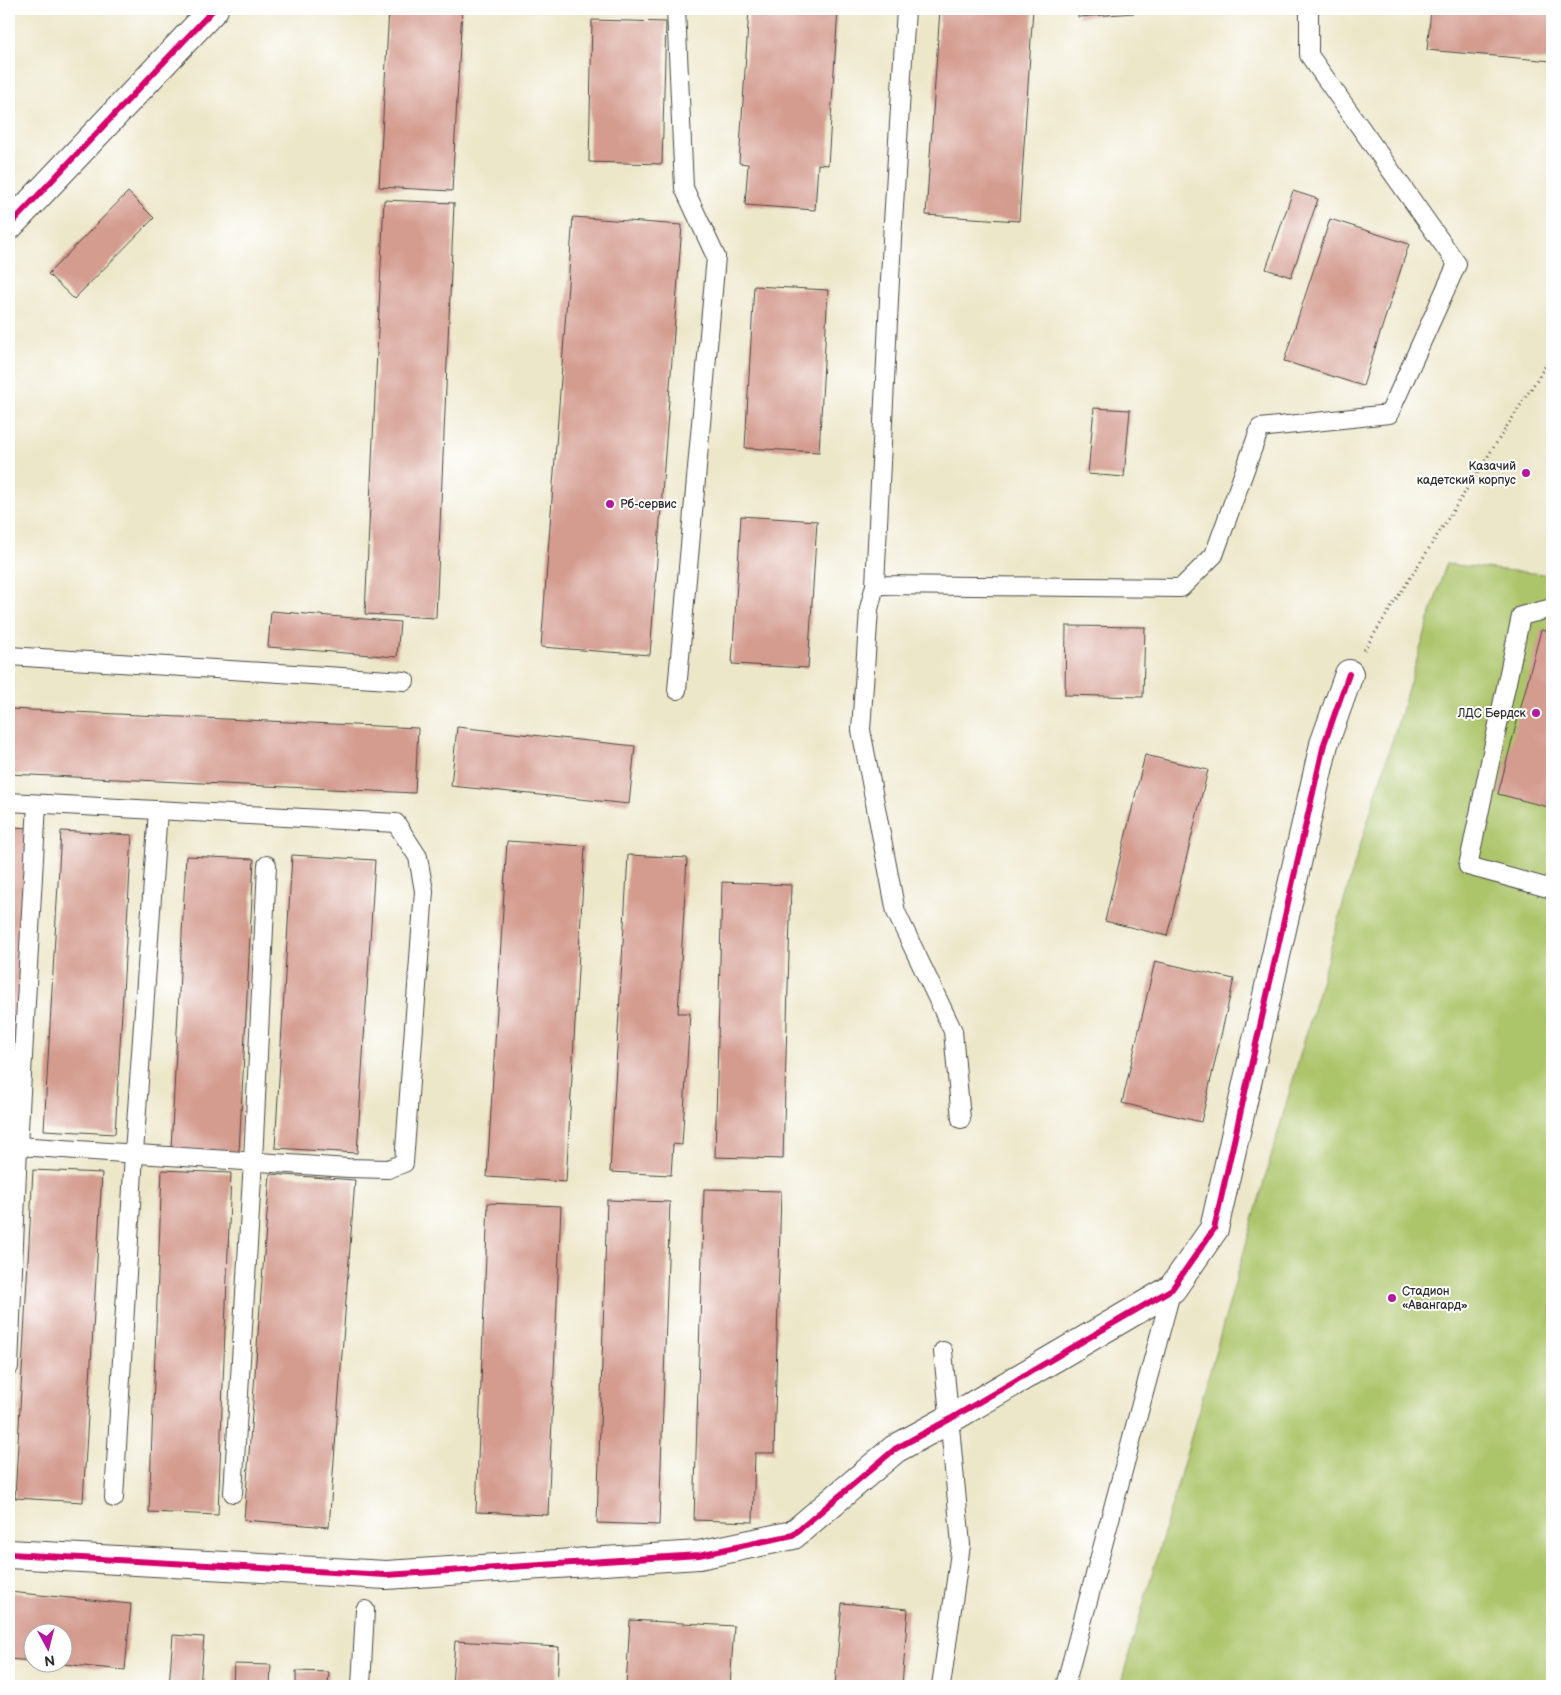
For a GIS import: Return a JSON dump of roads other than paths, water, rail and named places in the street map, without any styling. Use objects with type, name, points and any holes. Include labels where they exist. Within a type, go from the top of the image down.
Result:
[{"type":"street","points":[[9,226],[214,9]]},
{"type":"street","points":[[9,1554],[386,1575],[699,1555],[793,1535],[895,1449],[950,1419],[1172,1289],[1214,1229],[1324,744],[1349,674]]},
{"type":"lane","points":[[676,9],[684,188],[716,257],[677,690]]},
{"type":"lane","points":[[906,9],[892,239],[875,585],[869,609],[861,730],[896,912],[953,1031],[961,1120]]},
{"type":"lane","points":[[875,585],[1181,588],[1214,555],[1260,428],[1389,414],[1457,264],[1309,55],[1309,9]]},
{"type":"lane","points":[[1552,608],[1521,616],[1468,866],[1552,889]]},
{"type":"lane","points":[[9,656],[405,681]]},
{"type":"lane","points":[[9,802],[396,823],[418,857],[424,891],[404,1163],[388,1169],[18,1146]]},
{"type":"lane","points":[[9,1367],[18,1146],[37,804]]},
{"type":"lane","points":[[114,1498],[134,1152],[158,810]]},
{"type":"lane","points":[[233,1493],[253,1161],[267,864]]},
{"type":"lane","points":[[1065,1686],[1172,1289]]},
{"type":"lane","points":[[941,1686],[961,1545],[943,1351]]},
{"type":"lane","points":[[361,1686],[365,1610]]},
{"type":"place","name":"Казачий кадетский корпус","points":[[1526,473]]},
{"type":"place","name":"Рб-сервис","points":[[610,504]]},
{"type":"place","name":"ЛДС Бердск","points":[[1536,713]]},
{"type":"place","name":"Стадион «Авангард»","points":[[1392,1298]]}]
